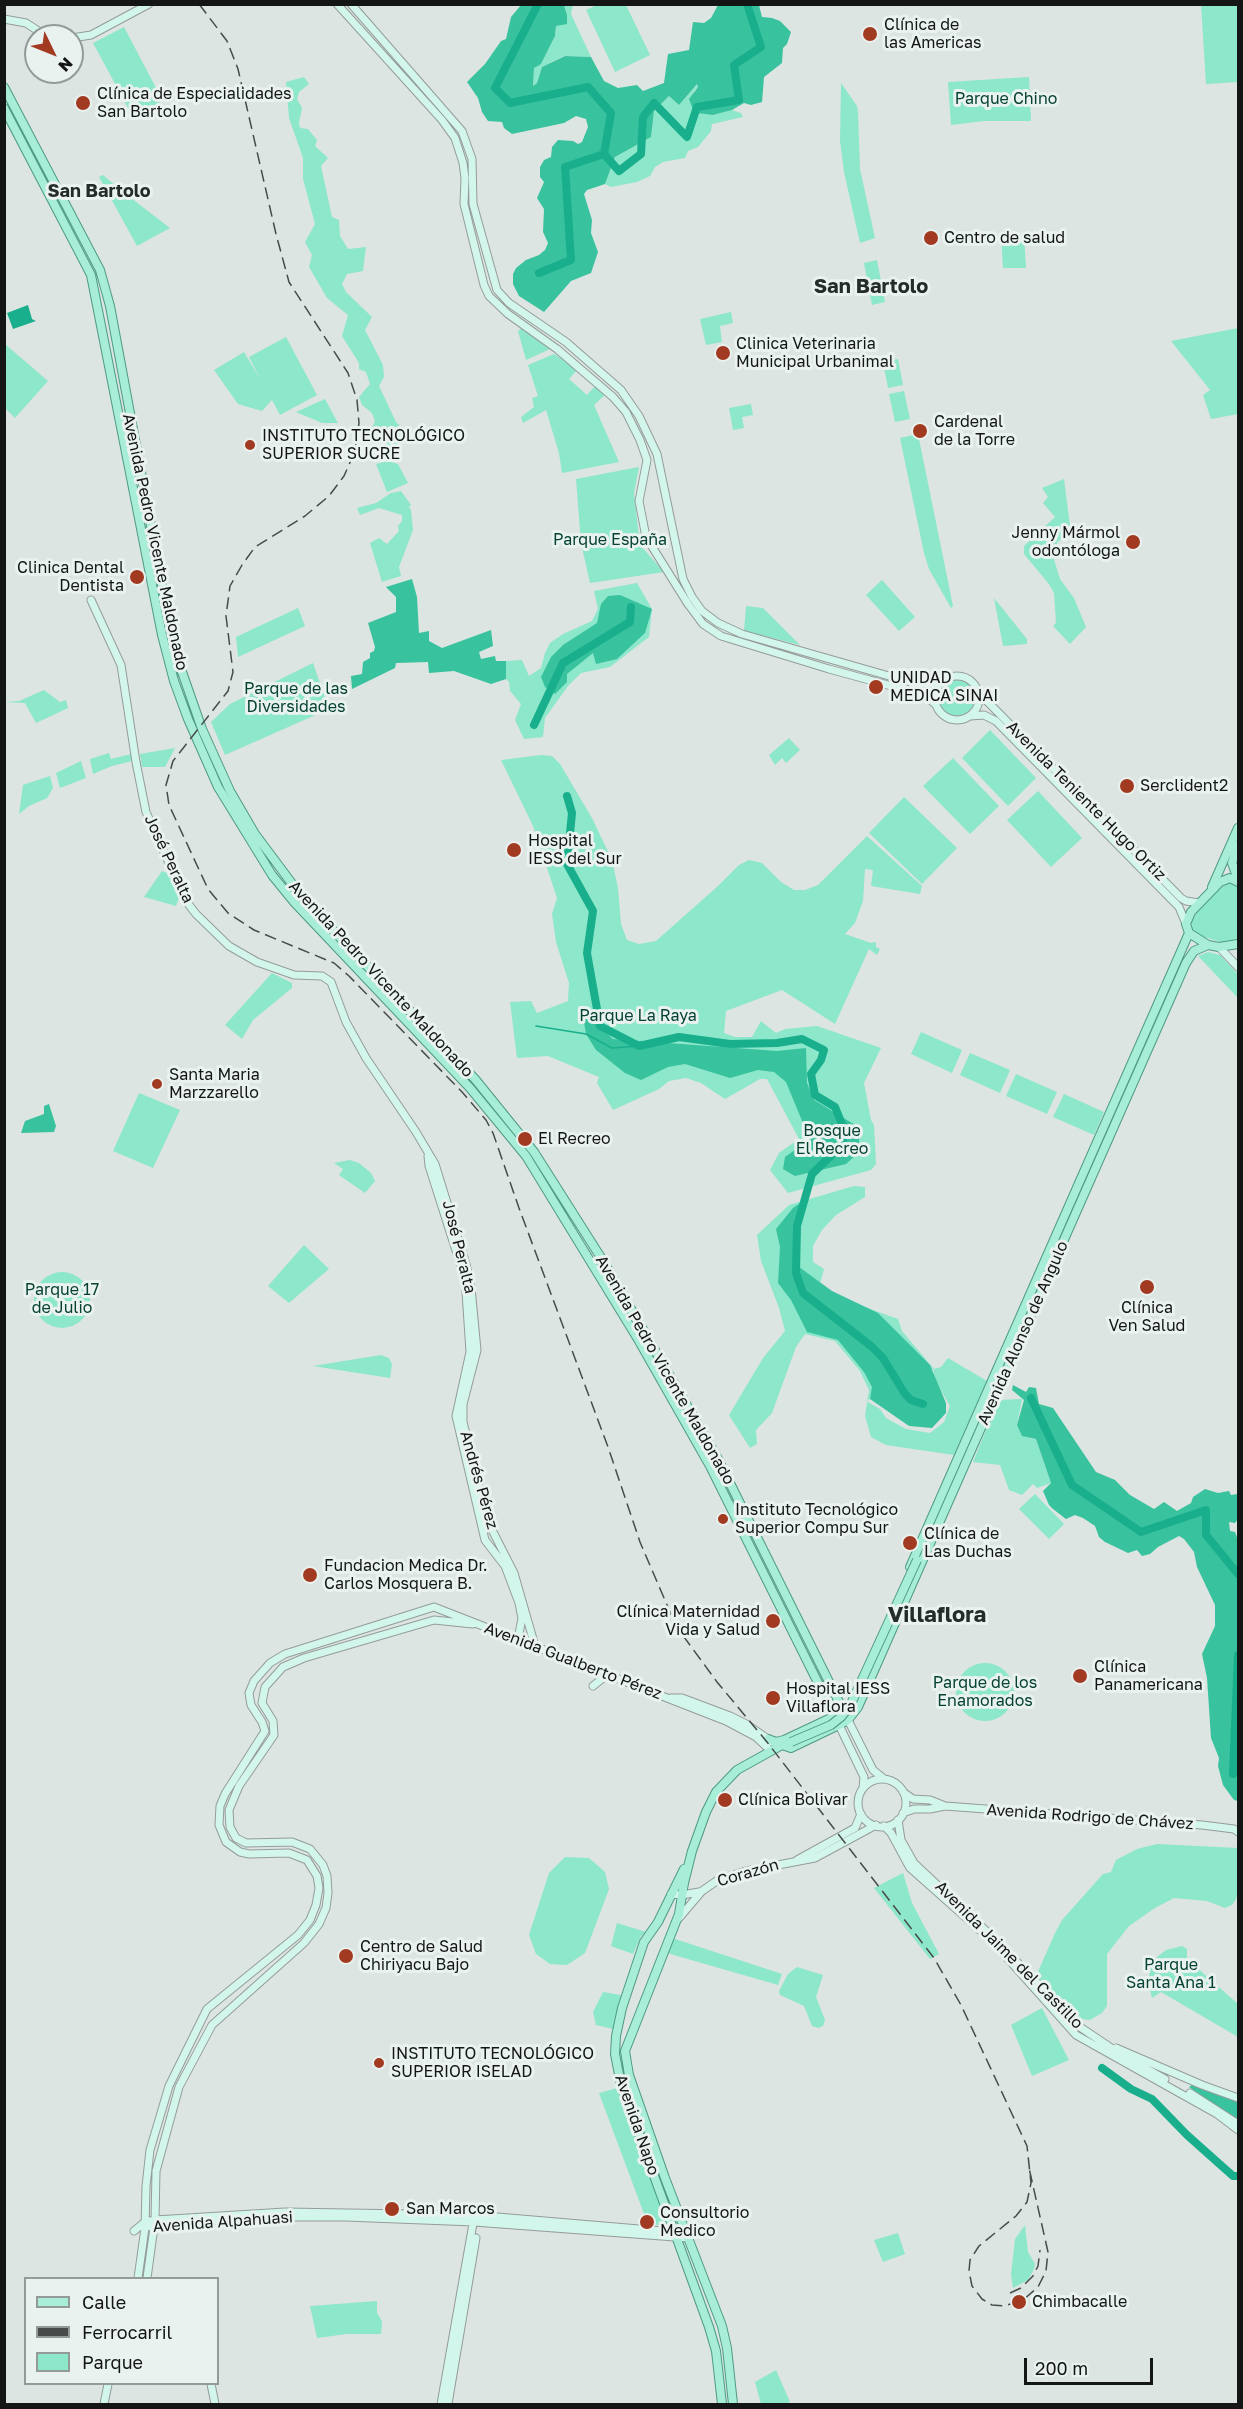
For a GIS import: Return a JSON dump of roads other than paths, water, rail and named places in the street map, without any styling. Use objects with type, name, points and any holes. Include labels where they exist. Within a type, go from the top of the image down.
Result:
[{"type":"main road","points":[[84,36],[91,35],[149,4]]},
{"type":"main road","points":[[337,4],[442,120],[455,138],[463,163],[464,204],[484,285],[492,301],[557,349],[613,397],[626,412],[647,460],[639,501],[646,537],[703,624],[721,636],[917,693],[927,697],[943,715],[950,719],[957,720],[970,716],[977,705],[978,692],[972,682],[953,677],[941,684],[937,690],[936,705]]},
{"type":"main road","points":[[351,4],[462,131],[472,159],[473,204],[497,290],[509,303],[566,342],[621,390],[639,416],[657,454],[684,579],[701,610],[717,623],[742,634],[917,684],[941,684]]},
{"type":"main road","points":[[4,19],[28,24]]},
{"type":"main road","name":"Avenida Pedro Vicente Maldonado","points":[[4,87],[100,270],[111,314],[174,649],[202,729],[230,791],[267,851],[305,901],[475,1078],[534,1152],[570,1208],[701,1429],[741,1503],[873,1770],[885,1779]]},
{"type":"main road","name":"Avenida Pedro Vicente Maldonado","points":[[4,108],[91,275],[162,635],[174,681],[218,787],[272,875],[294,902],[470,1088],[526,1156],[639,1341],[721,1487],[864,1777],[864,1788]]},
{"type":"main road","name":"José Peralta","points":[[92,600],[121,665],[146,812],[186,901],[209,928],[238,951],[294,975],[322,976],[332,982],[346,1022],[366,1058],[435,1164],[466,1264],[471,1288],[473,1344]]},
{"type":"main road","name":"Avenida Teniente Hugo Ortiz","points":[[978,692],[1181,898],[1199,903]]},
{"type":"main road","name":"Avenida Teniente Hugo Ortiz","points":[[970,716],[986,715],[996,721],[1179,908],[1186,924]]},
{"type":"main road","points":[[1211,891],[1239,828]]},
{"type":"main road","points":[[1119,847],[1126,840]]},
{"type":"main road","points":[[1239,845],[1232,863],[1239,880]]},
{"type":"main road","points":[[1239,880],[1226,879],[1211,891],[1191,912],[1186,924],[1189,933],[1209,945],[1219,947],[1239,944]]},
{"type":"main road","name":"Avenida Alonso de Angulo","points":[[839,1725],[848,1720],[858,1707],[865,1692],[986,1395],[1189,933]]},
{"type":"main road","name":"Avenida Alonso de Angulo","points":[[835,1716],[842,1710],[855,1688],[995,1398],[1186,963],[1194,951],[1209,945]]},
{"type":"main road","points":[[1219,947],[1239,968]]},
{"type":"main road","points":[[506,1116],[513,1111]]},
{"type":"main road","name":"Andrés Pérez","points":[[473,1344],[456,1416],[485,1540],[489,1548],[506,1566],[522,1613],[518,1639]]},
{"type":"main road","name":"Andrés Pérez","points":[[473,1344],[474,1364],[463,1404],[463,1422],[488,1522],[517,1579],[536,1646]]},
{"type":"main road","points":[[712,1490],[721,1487]]},
{"type":"main road","points":[[768,1739],[784,1744],[831,1725],[850,1706],[929,1535]]},
{"type":"main road","name":"Avenida Gualberto Pérez","points":[[145,2225],[147,2169],[156,2125],[168,2086],[207,2009],[294,1938],[310,1920],[316,1905],[317,1876],[313,1866],[304,1857],[289,1852],[243,1853],[231,1846],[221,1833],[219,1814],[221,1802],[265,1729],[251,1705],[249,1697],[251,1688],[264,1668],[276,1658],[434,1607],[743,1728],[771,1751]]},
{"type":"main road","name":"Avenida Gualberto Pérez","points":[[154,2223],[156,2171],[175,2097],[207,2031],[234,2003],[305,1942],[319,1924],[326,1908],[327,1876],[323,1865],[310,1849],[292,1842],[246,1843],[236,1838],[230,1827],[229,1810],[239,1786],[274,1735],[273,1721],[262,1703],[265,1688],[283,1667],[304,1658],[434,1620],[476,1624]]},
{"type":"main road","points":[[593,1686],[608,1674]]},
{"type":"main road","name":"Avenida Gualberto Pérez","points":[[671,1698],[682,1698],[730,1716],[768,1739]]},
{"type":"main road","name":"Avenida Napo","points":[[722,2404],[716,2351],[621,2085],[615,2054],[616,2036],[622,2008],[644,1942],[658,1922],[692,1851],[716,1792],[737,1770],[835,1716]]},
{"type":"main road","name":"Avenida Napo","points":[[784,1744],[791,1748],[839,1725]]},
{"type":"main road","points":[[885,1779],[896,1783],[903,1792],[906,1803],[898,1820],[880,1826],[865,1819],[858,1803],[864,1788],[871,1782],[885,1779]]},
{"type":"main road","name":"Avenida Rodrigo de Chávez","points":[[903,1792],[913,1799],[930,1800],[945,1806]]},
{"type":"main road","name":"Avenida Rodrigo de Chávez","points":[[903,1813],[914,1809],[945,1806],[1237,1829]]},
{"type":"main road","name":"Corazón","points":[[797,1860],[855,1828],[861,1814]]},
{"type":"main road","name":"Avenida Jaime del Castillo","points":[[898,1820],[900,1840],[914,1863],[992,1935],[1035,1983],[1080,2027],[1120,2054],[1224,2112],[1239,2124]]},
{"type":"main road","name":"Corazón","points":[[671,1894],[682,1895],[702,1891],[725,1878],[797,1860],[815,1858],[845,1843],[860,1832],[880,1826]]},
{"type":"main road","name":"Avenida Jaime del Castillo","points":[[880,1826],[891,1833],[910,1868],[992,1941],[1076,2035],[1217,2114],[1239,2130]]},
{"type":"main road","name":"Avenida Napo","points":[[692,1851],[676,1922],[625,2051],[629,2075],[722,2326],[733,2404]]},
{"type":"main road","name":"Corazón","points":[[676,1922],[702,1891]]},
{"type":"main road","points":[[1103,2042],[1202,2085],[1239,2098]]},
{"type":"main road","name":"Avenida Alpahuasi","points":[[145,2225],[258,2212],[476,2219],[687,2235]]},
{"type":"main road","points":[[441,2404],[476,2219]]},
{"type":"main road","points":[[448,2404],[476,2219]]},
{"type":"main road","points":[[147,2277],[154,2223]]},
{"type":"main road","points":[[138,2277],[145,2225]]},
{"type":"main road","points":[[104,2404],[108,2385]]},
{"type":"main road","points":[[211,2385],[215,2404]]},
{"type":"waterway","points":[[538,4],[495,88],[510,103],[588,87],[611,113],[604,154]]},
{"type":"waterway","points":[[604,154],[619,171],[641,154],[643,117],[654,103],[687,137],[697,107],[739,100],[734,65],[761,47],[747,4]]},
{"type":"waterway","points":[[539,273],[571,260],[565,167],[604,154]]},
{"type":"waterway","points":[[534,725],[563,663],[630,622],[631,607]]},
{"type":"waterway","points":[[567,796],[572,813],[567,864],[593,911],[587,953],[600,1026],[639,1046],[679,1037],[730,1044],[777,1043],[802,1039],[824,1050],[821,1060],[811,1074],[815,1095],[835,1107],[844,1129],[842,1145],[812,1174],[797,1226],[796,1273],[803,1293],[871,1346],[883,1358],[905,1394],[911,1400],[923,1404]]},
{"type":"waterway","points":[[536,1026],[586,1034],[612,1048],[639,1046]]},
{"type":"waterway","points":[[1031,1398],[1072,1485],[1141,1532],[1206,1510],[1206,1535],[1238,1574]]},
{"type":"waterway","points":[[1233,1774],[1238,1655]]},
{"type":"waterway","points":[[1102,2068],[1131,2089],[1152,2099],[1187,2135],[1233,2176],[1238,2176]]},
{"type":"railway","points":[[199,4],[227,41],[238,69],[289,282],[348,373],[357,400],[359,423],[355,451],[344,476],[329,496],[305,516],[255,547],[230,586],[226,616],[233,672],[228,691],[173,761],[166,785],[169,805],[208,889],[228,913],[254,930],[334,963],[463,1093],[486,1120],[493,1133],[608,1447],[640,1542],[676,1626],[717,1682],[767,1742],[934,1958],[961,2005],[1027,2146],[1031,2183],[1027,2202],[1016,2216],[979,2246],[970,2260],[969,2271],[972,2286],[982,2299],[992,2305],[1004,2306],[1023,2300],[1038,2287],[1046,2271],[1048,2252],[1029,2168]]},
{"type":"railway","points":[[1010,2293],[1021,2288],[1033,2276],[1038,2266],[1040,2250]]},
{"type":"place","name":"Clínica de las Americas","points":[[870,34]]},
{"type":"place","name":"Clínica de Especialidades San Bartolo","points":[[83,103]]},
{"type":"place","name":"Centro de salud","points":[[931,238]]},
{"type":"place","name":"Clinica Veterinaria Municipal Urbanimal","points":[[723,353]]},
{"type":"place","name":"Cardenal de la Torre","points":[[920,431]]},
{"type":"place","name":"INSTITUTO TECNOLÓGICO SUPERIOR SUCRE","points":[[250,445]]},
{"type":"place","name":"Jenny Mármol odontóloga","points":[[1133,542]]},
{"type":"place","name":"Clinica Dental Dentista","points":[[137,577]]},
{"type":"place","name":"UNIDAD MEDICA SINAI","points":[[876,687]]},
{"type":"place","name":"Serclident2","points":[[1127,786]]},
{"type":"place","name":"Hospital IESS del Sur","points":[[514,850]]},
{"type":"place","name":"Santa Maria Marzzarello","points":[[157,1084]]},
{"type":"place","name":"El Recreo","points":[[525,1139]]},
{"type":"place","name":"Clínica Ven Salud","points":[[1147,1287]]},
{"type":"place","name":"Instituto Tecnológico Superior Compu Sur","points":[[723,1519]]},
{"type":"place","name":"Clínica de Las Duchas","points":[[910,1543]]},
{"type":"place","name":"Fundacion Medica Dr. Carlos Mosquera B.","points":[[310,1575]]},
{"type":"place","name":"Clínica Maternidad Vida y Salud","points":[[773,1621]]},
{"type":"place","name":"Clínica Panamericana","points":[[1080,1676]]},
{"type":"place","name":"Hospital IESS Villaflora","points":[[773,1698]]},
{"type":"place","name":"Clínica Bolivar","points":[[725,1800]]},
{"type":"place","name":"Centro de Salud Chiriyacu Bajo","points":[[346,1956]]},
{"type":"place","name":"INSTITUTO TECNOLÓGICO SUPERIOR ISELAD","points":[[379,2063]]},
{"type":"place","name":"San Marcos","points":[[392,2209]]},
{"type":"place","name":"Consultorio Medico","points":[[647,2222]]},
{"type":"place","name":"Chimbacalle","points":[[1019,2302]]},
{"type":"district","name":"San Bartolo","points":[[99,191]]},
{"type":"district","name":"San Bartolo","points":[[871,287]]},
{"type":"district","name":"Villaflora","points":[[937,1615]]},
{"type":"park label","name":"Parque Chino","points":[[1006,99]]},
{"type":"park label","name":"Parque España","points":[[610,540]]},
{"type":"park label","name":"Parque de las Diversidades","points":[[296,698]]},
{"type":"park label","name":"Parque La Raya","points":[[638,1016]]},
{"type":"park label","name":"Bosque El Recreo","points":[[832,1140]]},
{"type":"park label","name":"Parque 17 de Julio","points":[[62,1299]]},
{"type":"park label","name":"Parque de los Enamorados","points":[[985,1692]]},
{"type":"park label","name":"Parque Santa Ana 1","points":[[1171,1974]]}]
